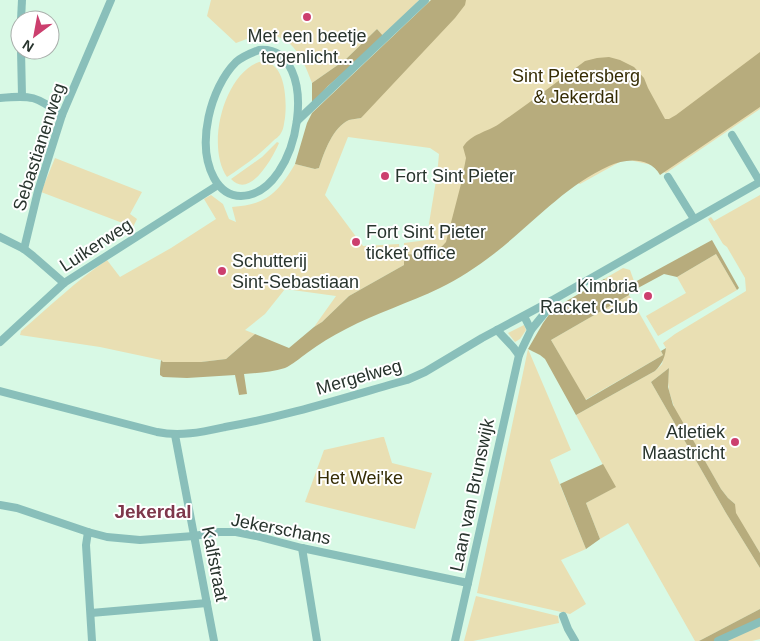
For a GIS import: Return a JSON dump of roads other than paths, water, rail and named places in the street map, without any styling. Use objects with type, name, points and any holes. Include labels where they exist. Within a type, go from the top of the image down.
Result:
[{"type":"street","name":"Sebastianenweg","points":[[24,249],[38,191],[62,115],[111,0]]},
{"type":"street","points":[[297,121],[425,0]]},
{"type":"street","points":[[259,50],[271,51],[280,56],[290,67],[295,80],[298,100],[297,121],[291,145],[273,179],[265,188],[256,193],[239,196],[228,194],[218,185],[209,169],[206,145],[207,127],[216,94],[226,75],[237,61],[245,55],[259,50]]},
{"type":"street","points":[[21,60],[22,96]]},
{"type":"street","points":[[0,98],[28,97],[38,100],[62,115]]},
{"type":"street","name":"Mergelweg","points":[[0,391],[157,432],[175,434],[246,424],[407,380],[425,372],[496,330],[551,302],[760,182],[732,134]]},
{"type":"street","points":[[668,177],[694,219]]},
{"type":"street","name":"Luikerweg","points":[[0,342],[64,283],[218,185]]},
{"type":"street","points":[[0,237],[24,249],[64,283]]},
{"type":"street","name":"Laan van Brunswijk","points":[[455,641],[519,355],[532,330],[551,302]]},
{"type":"street","points":[[524,316],[532,330]]},
{"type":"street","points":[[496,330],[519,355]]},
{"type":"street","name":"Kalfstraat","points":[[175,434],[214,641]]},
{"type":"street","name":"Jekerschans","points":[[0,505],[17,508],[108,537],[140,540],[236,532],[468,583]]},
{"type":"street","points":[[88,532],[86,545],[92,641]]},
{"type":"street","points":[[302,548],[317,641]]},
{"type":"street","points":[[91,613],[207,603]]},
{"type":"street","points":[[563,616],[575,641]]},
{"type":"street","points":[[718,641],[760,622]]},
{"type":"place","name":"Met een beetje tegenlicht...","points":[[307,17]]},
{"type":"place","name":"Fort Sint Pieter","points":[[385,176]]},
{"type":"place","name":"Fort Sint Pieter ticket office","points":[[356,242]]},
{"type":"place","name":"Schutterij Sint-Sebastiaan","points":[[222,271]]},
{"type":"place","name":"Kimbria Racket Club","points":[[648,296]]},
{"type":"place","name":"Atletiek Maastricht","points":[[735,442]]},
{"type":"district","name":"Jekerdal","points":[[153,511]]},
{"type":"park label","name":"Sint Pietersberg & Jekerdal","points":[[576,86]]},
{"type":"park label","name":"Het Wei'ke","points":[[360,478]]}]
